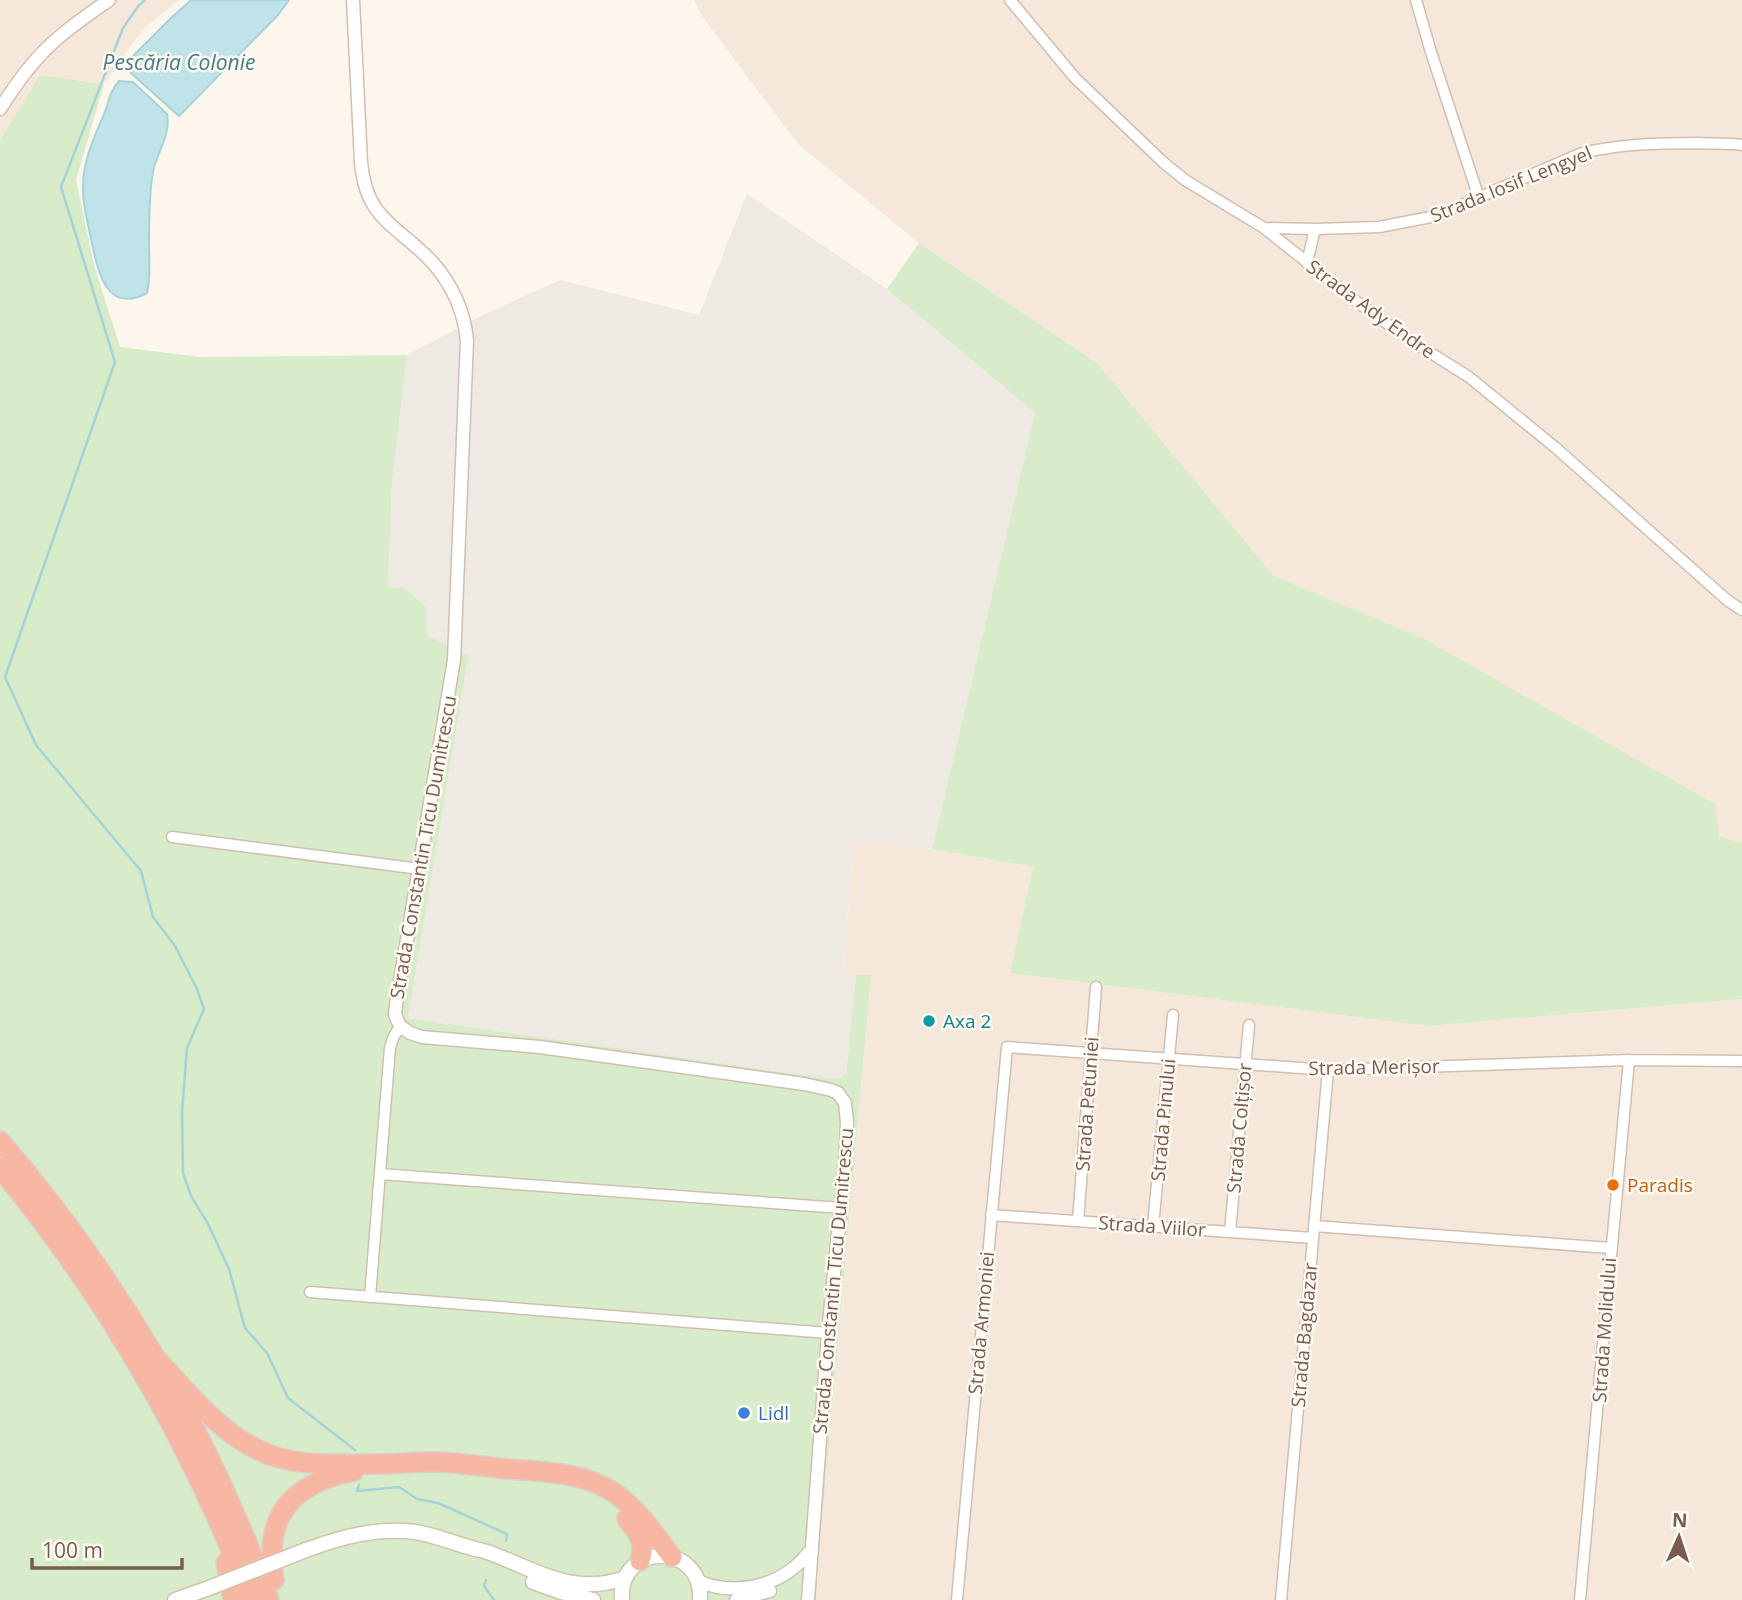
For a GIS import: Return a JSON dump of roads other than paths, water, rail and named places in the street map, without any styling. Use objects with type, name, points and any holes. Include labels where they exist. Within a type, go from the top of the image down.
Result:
[{"type":"highway","points":[[0,1141],[72,1232],[153,1356],[213,1467],[269,1600]]},
{"type":"highway","points":[[0,1168],[57,1240],[107,1313],[159,1400],[208,1496],[251,1600]]},
{"type":"highway","points":[[153,1356],[223,1428],[270,1454],[319,1465],[434,1462],[574,1477],[605,1487],[631,1505],[672,1557]]},
{"type":"highway","points":[[278,1600],[271,1547],[277,1522],[285,1507],[299,1493],[322,1480],[349,1472],[397,1464]]},
{"type":"highway","points":[[498,1468],[570,1484],[600,1497],[635,1527],[643,1546],[640,1561]]},
{"type":"highway","points":[[208,1496],[229,1574],[233,1600]]},
{"type":"main road","points":[[175,1600],[335,1539],[394,1531],[430,1534],[487,1552],[555,1580],[591,1584],[625,1578]]},
{"type":"main road","points":[[471,1548],[485,1558],[536,1583],[593,1600]]},
{"type":"main road","points":[[622,1600],[622,1586],[631,1568],[640,1561],[656,1556],[672,1557],[685,1564],[698,1581],[700,1600]]},
{"type":"street","points":[[0,109],[30,66],[51,44],[109,0]]},
{"type":"street","name":"Strada Constantin Ticu Dumitrescu","points":[[353,0],[362,177],[367,194],[381,217],[433,263],[447,281],[465,321],[467,340],[454,660],[396,1015],[400,1027],[422,1037],[540,1047],[804,1084],[831,1090],[842,1097],[846,1109],[846,1151],[828,1333],[808,1600]]},
{"type":"street","name":"Strada Ady Endre","points":[[1010,0],[1075,78],[1164,163],[1185,180],[1264,228],[1389,325],[1469,377],[1556,448],[1727,600],[1742,610]]},
{"type":"street","points":[[1416,0],[1479,198]]},
{"type":"street","name":"Strada Iosif Lengyel","points":[[1264,228],[1378,227],[1407,223],[1436,216],[1581,153],[1601,148],[1672,143],[1742,145]]},
{"type":"street","points":[[1307,263],[1315,229]]},
{"type":"street","points":[[172,837],[419,869]]},
{"type":"street","name":"Strada Petuniei","points":[[1078,1221],[1096,987]]},
{"type":"street","name":"Strada Pinului","points":[[1153,1226],[1173,1015]]},
{"type":"street","name":"Strada Colțișor","points":[[1230,1232],[1249,1025]]},
{"type":"street","points":[[370,1297],[390,1048],[400,1027]]},
{"type":"street","name":"Strada Merișor","points":[[1007,1047],[1328,1070],[1629,1060],[1742,1061]]},
{"type":"street","name":"Strada Armoniei","points":[[957,1600],[1007,1047]]},
{"type":"street","name":"Strada Molidului","points":[[1580,1600],[1629,1060]]},
{"type":"street","name":"Strada Bagdazar","points":[[1280,1600],[1328,1070]]},
{"type":"street","points":[[380,1174],[841,1208]]},
{"type":"street","name":"Strada Viilor","points":[[991,1214],[1230,1232],[1314,1232],[1610,1248]]},
{"type":"street","points":[[310,1292],[828,1333]]},
{"type":"street","points":[[736,1600],[773,1590],[782,1584],[812,1549]]},
{"type":"street","points":[[698,1581],[716,1587],[753,1587],[770,1582],[797,1565]]},
{"type":"water","name":"Pescăria Colonie","points":[[191,0],[289,0],[277,16],[179,116],[123,66]]},
{"type":"water","points":[[119,81],[133,82],[167,114],[168,122],[152,180],[147,293],[133,298],[122,298],[113,294],[101,276],[83,193],[84,176],[94,137]]},
{"type":"waterway","points":[[145,0],[123,28],[61,187],[115,362],[5,677],[36,745],[141,871],[153,917],[175,946],[197,989],[204,1009],[187,1048],[182,1111],[183,1173],[191,1196],[207,1222],[229,1269],[245,1328],[267,1353],[288,1398],[355,1450]]},
{"type":"waterway","points":[[359,1485],[357,1491],[399,1487],[417,1499],[438,1503],[507,1534],[506,1541]]},
{"type":"waterway","points":[[486,1580],[484,1586],[494,1600]]},
{"type":"place","name":"Axa 2","points":[[929,1021]]},
{"type":"place","name":"Paradis","points":[[1613,1185]]},
{"type":"place","name":"Lidl","points":[[744,1413]]}]
